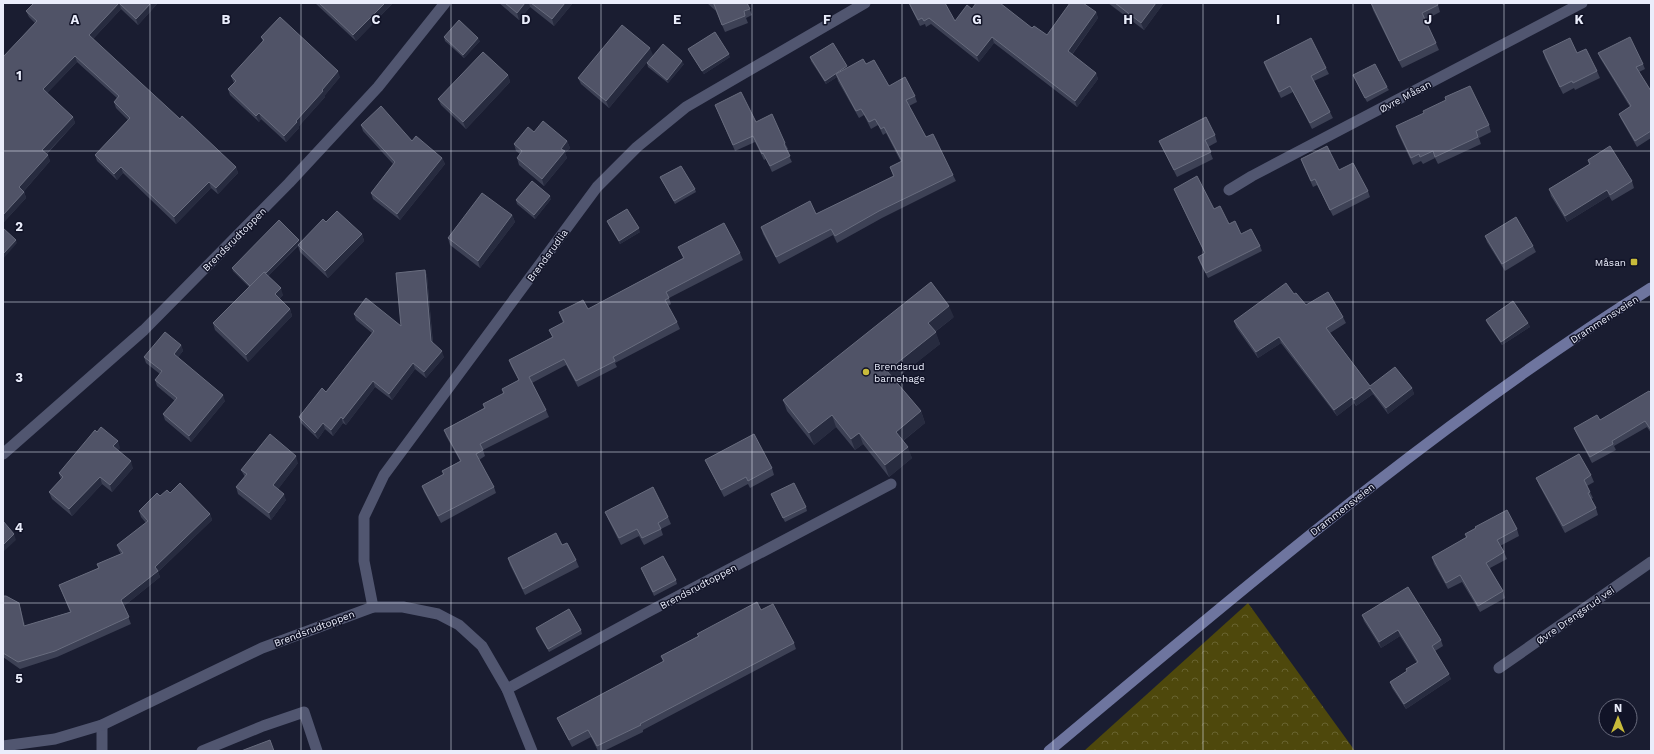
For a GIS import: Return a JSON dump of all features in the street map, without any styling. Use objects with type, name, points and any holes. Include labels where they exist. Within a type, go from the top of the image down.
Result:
[{"type":"main road","name":"Drammensveien","points":[[1049,751],[1289,550],[1383,477],[1530,368],[1592,325],[1651,288]]},
{"type":"street","name":"Brendsrudtoppen","points":[[3,454],[144,330],[289,183],[378,87],[445,3]]},
{"type":"street","name":"Brendsrudlia","points":[[373,607],[364,561],[364,517],[384,475],[596,187],[637,146],[686,107],[866,3]]},
{"type":"street","name":"Øvre Måsan","points":[[1229,190],[1252,176],[1582,3]]},
{"type":"street","name":"Brendsrudtoppen","points":[[507,689],[646,613],[891,484]]},
{"type":"street","name":"Øvre Drengsrud vei","points":[[1499,668],[1651,562]]},
{"type":"street","name":"Brendsrudtoppen","points":[[3,746],[56,739],[102,725],[262,648],[373,607],[403,607],[438,614],[459,625],[482,646],[507,689],[532,751]]},
{"type":"street","points":[[202,751],[263,726],[304,712],[317,751]]},
{"type":"street","points":[[102,725],[102,751]]},
{"type":"green space","points":[[1248,603],[1355,751],[1084,751]]},
{"type":"building","points":[[34,3],[119,3],[89,35],[180,119],[182,116],[236,167],[216,188],[209,182],[174,217],[121,167],[114,174],[95,155],[130,118],[114,102],[119,96],[75,56],[43,89],[73,117],[42,150],[48,155],[19,187],[24,192],[3,215],[3,57],[37,21],[26,11]]},
{"type":"building","points":[[119,3],[151,3],[136,19]]},
{"type":"building","points":[[319,3],[385,3],[353,35]]},
{"type":"building","points":[[505,3],[525,3],[517,13]]},
{"type":"building","points":[[531,3],[565,3],[552,19]]},
{"type":"building","points":[[712,3],[747,3],[750,9],[744,11],[745,16],[722,25],[714,4]]},
{"type":"building","points":[[909,3],[945,3],[955,21],[967,5],[972,9],[976,3],[1000,3],[1032,28],[1034,26],[1047,35],[1070,3],[1083,3],[1096,12],[1068,51],[1096,73],[1075,101],[992,37],[977,56],[929,18],[924,21],[922,18],[918,20]]},
{"type":"building","points":[[1115,3],[1156,3],[1141,23]]},
{"type":"building","points":[[1371,3],[1437,3],[1438,5],[1422,13],[1436,43],[1399,61]]},
{"type":"building","points":[[280,17],[338,71],[322,90],[323,91],[284,136],[259,113],[256,116],[228,89],[236,81],[231,76],[264,40],[261,37]]},
{"type":"building","points":[[459,20],[478,38],[463,55],[444,37]]},
{"type":"building","points":[[622,25],[650,48],[606,101],[578,78]]},
{"type":"building","points":[[715,32],[729,54],[702,71],[688,49]]},
{"type":"building","points":[[1630,37],[1643,64],[1636,67],[1651,91],[1651,131],[1635,141],[1619,114],[1631,106],[1598,53]]},
{"type":"building","points":[[1311,38],[1326,68],[1311,76],[1330,112],[1310,123],[1290,86],[1279,92],[1264,62]]},
{"type":"building","points":[[1570,38],[1577,53],[1586,49],[1597,71],[1573,83],[1572,81],[1560,87],[1543,51]]},
{"type":"building","points":[[833,43],[847,66],[825,81],[810,57]]},
{"type":"building","points":[[663,44],[682,61],[667,80],[647,63]]},
{"type":"building","points":[[483,52],[508,75],[463,122],[438,99]]},
{"type":"building","points":[[863,59],[866,64],[874,60],[889,86],[905,77],[915,96],[906,100],[926,137],[933,134],[953,175],[879,211],[835,236],[831,229],[776,257],[761,227],[810,201],[816,214],[894,176],[890,167],[902,161],[884,127],[881,129],[875,119],[869,122],[861,109],[856,111],[836,74]]},
{"type":"building","points":[[1375,64],[1387,87],[1365,98],[1353,75]]},
{"type":"building","points":[[1470,86],[1489,125],[1476,131],[1478,137],[1435,157],[1433,151],[1420,157],[1419,154],[1411,158],[1396,126],[1424,113],[1423,111],[1446,100],[1445,97]]},
{"type":"building","points":[[741,92],[756,122],[772,114],[790,156],[770,166],[753,136],[733,145],[715,105]]},
{"type":"building","points":[[381,106],[412,141],[416,136],[442,158],[397,214],[371,193],[395,162],[361,125]]},
{"type":"building","points":[[1206,117],[1215,135],[1205,140],[1211,152],[1174,170],[1159,141]]},
{"type":"building","points":[[543,121],[567,141],[561,149],[565,151],[542,179],[517,158],[522,151],[514,144],[528,127],[534,132]]},
{"type":"building","points":[[1327,146],[1339,170],[1353,163],[1368,191],[1330,210],[1315,179],[1311,181],[1301,159]]},
{"type":"building","points":[[1610,146],[1632,181],[1610,195],[1607,190],[1565,216],[1549,189],[1590,164],[1588,160]]},
{"type":"building","points":[[681,166],[695,189],[674,201],[660,177]]},
{"type":"building","points":[[1197,176],[1214,209],[1220,206],[1229,224],[1235,221],[1241,234],[1251,229],[1260,246],[1206,273],[1198,257],[1205,253],[1174,189]]},
{"type":"building","points":[[532,181],[550,196],[534,215],[516,200]]},
{"type":"building","points":[[482,193],[512,215],[478,261],[448,238]]},
{"type":"building","points":[[627,209],[639,228],[619,241],[607,221]]},
{"type":"building","points":[[337,211],[362,234],[325,271],[298,245],[323,219],[326,222]]},
{"type":"building","points":[[1516,217],[1533,246],[1502,264],[1485,236]]},
{"type":"building","points":[[279,220],[299,240],[266,273],[264,272],[250,286],[232,268]]},
{"type":"building","points":[[724,223],[740,253],[666,292],[669,298],[665,300],[677,322],[613,357],[615,361],[576,381],[564,359],[529,377],[546,410],[480,444],[483,450],[476,454],[494,487],[438,516],[422,486],[444,474],[442,471],[461,461],[444,430],[485,408],[483,404],[504,393],[502,389],[519,380],[509,360],[553,337],[549,330],[564,322],[559,312],[583,300],[588,309],[684,258],[678,247]]},
{"type":"building","points":[[3,228],[16,240],[3,254]]},
{"type":"building","points":[[425,270],[431,341],[442,351],[424,372],[413,363],[389,394],[373,381],[343,419],[341,417],[331,430],[323,423],[315,433],[299,417],[322,388],[326,392],[374,331],[354,314],[366,298],[401,326],[396,273]]},
{"type":"building","points":[[264,272],[281,288],[275,294],[290,309],[246,355],[213,323]]},
{"type":"building","points":[[931,282],[949,306],[928,323],[936,332],[887,371],[921,411],[896,432],[908,447],[885,465],[859,433],[851,439],[832,415],[809,433],[783,400]]},
{"type":"building","points":[[1286,283],[1294,294],[1296,293],[1306,305],[1328,292],[1343,317],[1326,328],[1370,386],[1395,367],[1412,388],[1386,408],[1370,388],[1354,400],[1352,397],[1334,410],[1279,337],[1256,352],[1234,321]]},
{"type":"building","points":[[1513,301],[1528,323],[1501,342],[1486,320]]},
{"type":"building","points":[[165,332],[181,345],[174,354],[223,395],[189,436],[163,414],[177,398],[155,380],[162,371],[144,357]]},
{"type":"building","points":[[1649,391],[1651,393],[1651,430],[1645,421],[1612,441],[1613,444],[1590,457],[1574,428],[1597,415],[1600,420]]},
{"type":"building","points":[[101,427],[118,441],[113,446],[131,461],[110,485],[100,477],[69,509],[49,492],[63,477],[59,473],[95,430],[97,432]]},
{"type":"building","points":[[270,434],[296,456],[273,485],[284,494],[269,513],[236,487],[247,474],[241,470]]},
{"type":"building","points":[[754,434],[772,468],[748,481],[746,477],[721,490],[705,460]]},
{"type":"building","points":[[1579,454],[1591,475],[1584,480],[1590,492],[1588,493],[1596,508],[1563,526],[1536,478]]},
{"type":"building","points":[[180,483],[210,514],[155,567],[158,571],[121,600],[129,617],[55,651],[18,662],[3,653],[3,596],[6,596],[19,603],[24,626],[71,612],[59,585],[99,568],[97,564],[123,553],[117,545],[148,521],[139,511],[157,493],[160,496],[167,490],[170,493]]},
{"type":"building","points":[[794,483],[806,507],[783,518],[771,494]]},
{"type":"building","points":[[653,487],[668,517],[658,523],[661,529],[642,538],[637,529],[619,538],[605,512]]},
{"type":"building","points":[[1507,510],[1517,529],[1497,540],[1504,552],[1486,563],[1503,591],[1478,606],[1460,575],[1446,583],[1432,557],[1467,537],[1465,534],[1476,528],[1475,527]]},
{"type":"building","points":[[3,521],[14,534],[3,545]]},
{"type":"building","points":[[556,533],[562,545],[567,543],[576,560],[523,589],[508,558]]},
{"type":"building","points":[[663,556],[676,580],[653,592],[641,568]]},
{"type":"building","points":[[1408,587],[1441,640],[1432,646],[1449,674],[1404,704],[1390,682],[1407,671],[1406,669],[1418,662],[1398,630],[1379,642],[1362,615]]},
{"type":"building","points":[[757,602],[761,610],[773,604],[794,643],[640,724],[641,725],[597,746],[588,730],[569,740],[557,718],[664,661],[661,656],[699,636],[697,634]]},
{"type":"building","points":[[569,609],[581,630],[548,649],[536,628]]},
{"type":"building","points":[[270,740],[274,751],[241,751]]},
{"type":"place","name":"Måsan","points":[[1634,262]]},
{"type":"place","name":"Brendsrud barnehage","points":[[866,372]]}]
